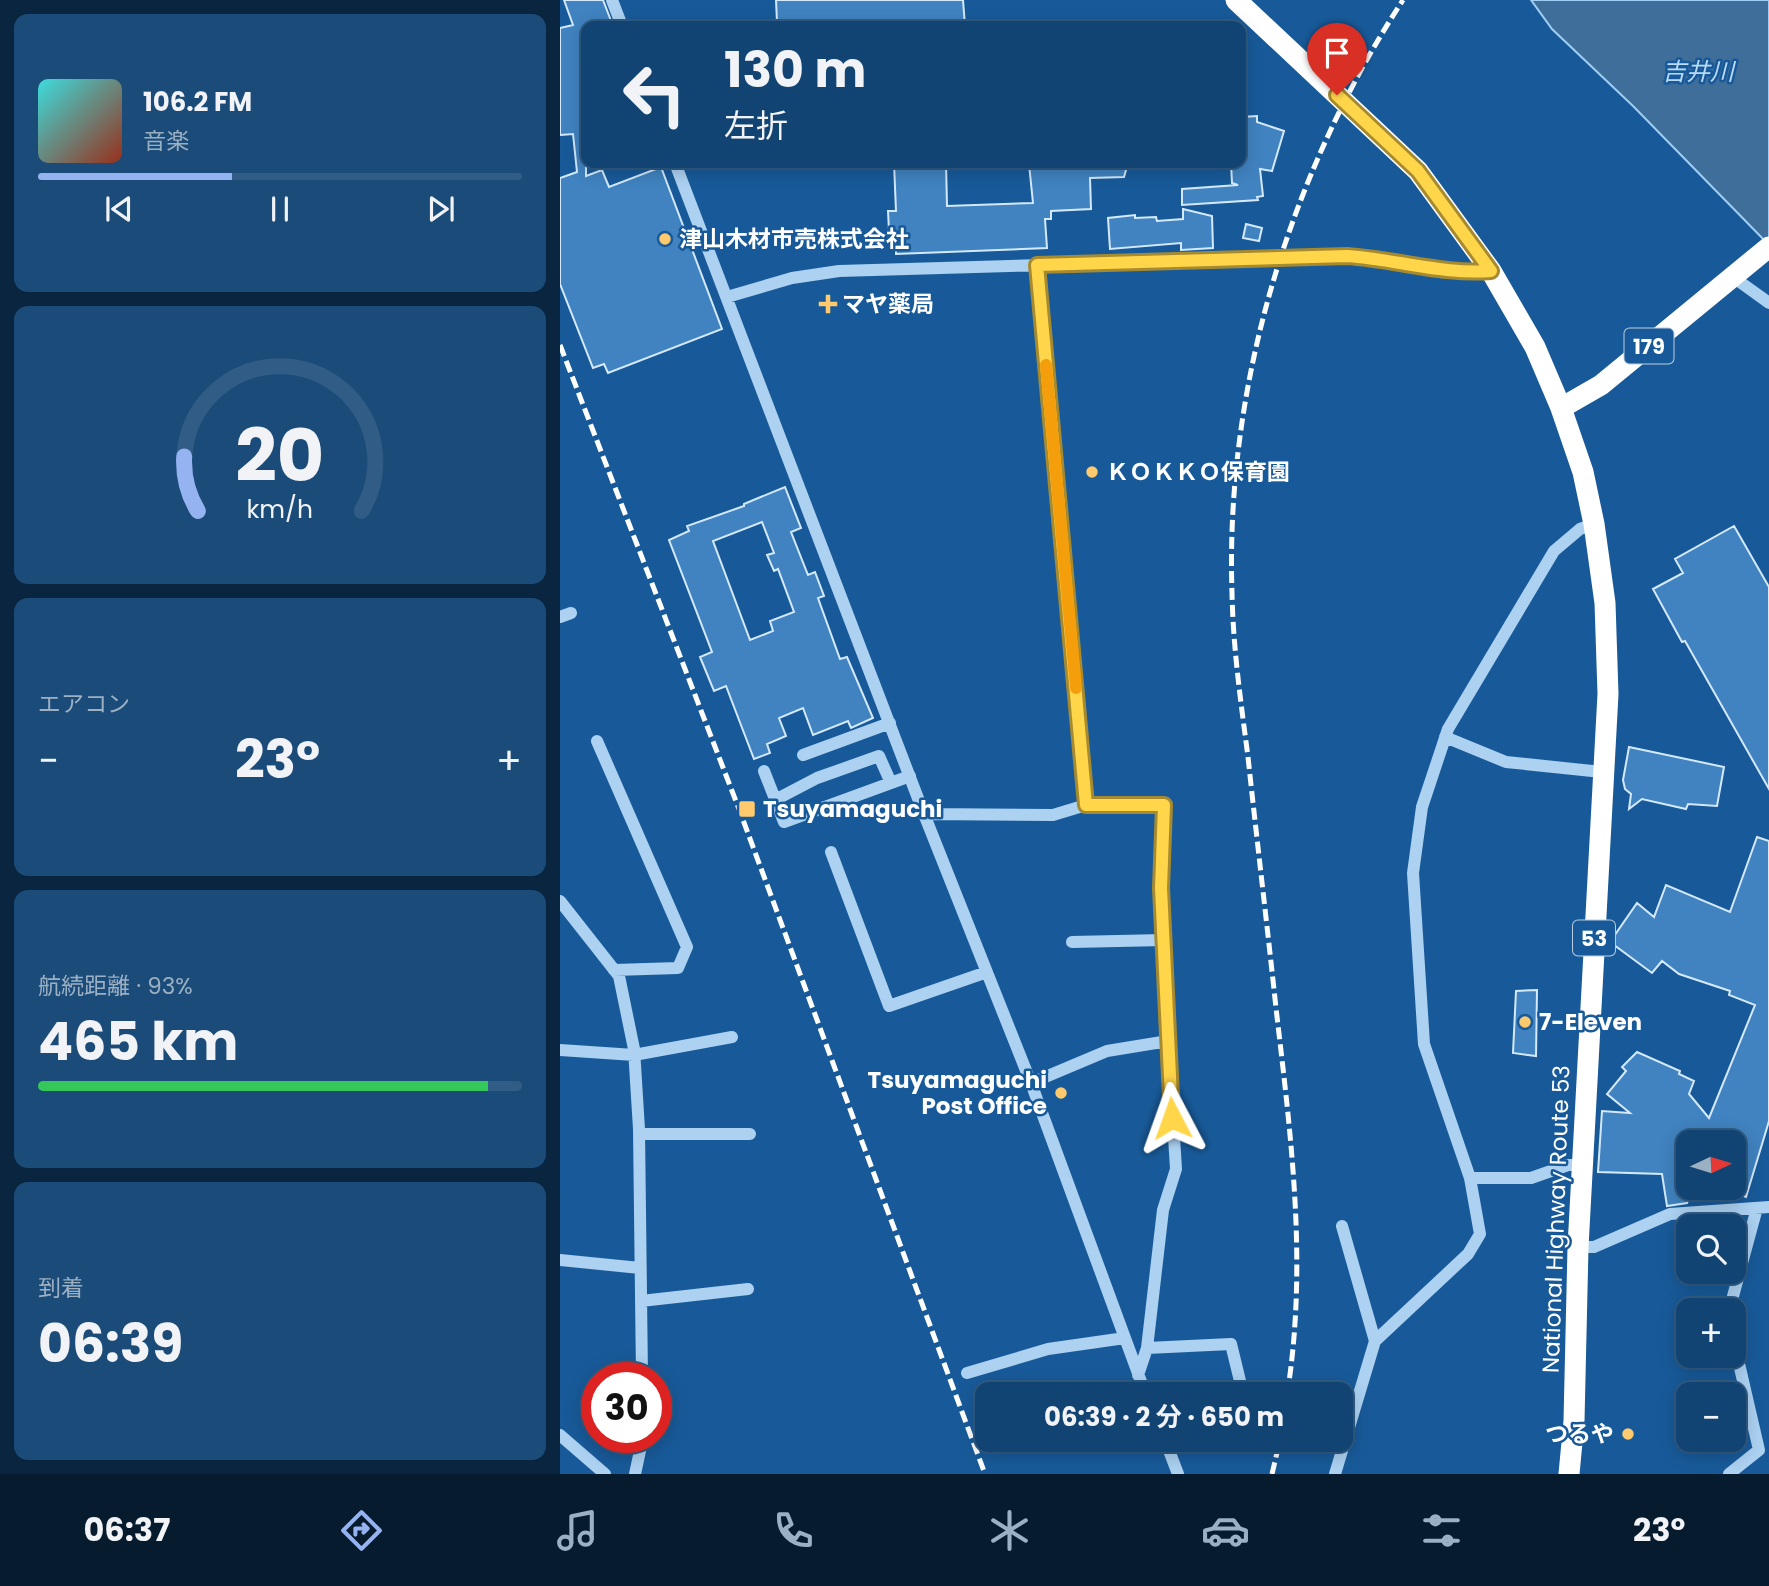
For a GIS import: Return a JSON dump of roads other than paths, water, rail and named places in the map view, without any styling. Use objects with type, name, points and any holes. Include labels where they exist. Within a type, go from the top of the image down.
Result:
[{"type":"highway","name":"National Highway Route 53","points":[[1236,0],[1418,171],[1491,271],[1535,347],[1561,408],[1583,472],[1594,524],[1606,615],[1608,694],[1578,1247],[1574,1421],[1569,1474]]},
{"type":"highway","name":"179","points":[[1561,408],[1601,385],[1769,247]]},
{"type":"street","points":[[612,0],[620,21]]},
{"type":"street","points":[[677,168],[924,814],[1031,1083],[1141,1382]]},
{"type":"street","points":[[727,296],[792,278],[839,271],[1347,256],[1385,258],[1470,273],[1491,271]]},
{"type":"street","points":[[1037,265],[1086,805]]},
{"type":"street","points":[[1732,277],[1769,303]]},
{"type":"street","points":[[1335,1474],[1375,1341],[1468,1254],[1480,1234],[1470,1178],[1424,1044],[1413,873],[1422,807],[1445,737],[1555,551],[1580,529],[1594,524]]},
{"type":"street","points":[[803,755],[890,723]]},
{"type":"street","points":[[1445,737],[1506,762],[1602,772]]},
{"type":"street","points":[[597,741],[687,947],[678,968],[614,970]]},
{"type":"street","points":[[775,800],[817,778],[879,756],[891,783]]},
{"type":"street","points":[[764,771],[784,822],[910,776]]},
{"type":"street","points":[[924,814],[1053,815],[1086,805],[1164,805],[1161,888],[1167,1041],[1176,1169],[1163,1210],[1147,1348],[1138,1375]]},
{"type":"street","points":[[831,852],[889,1006],[987,971]]},
{"type":"street","points":[[560,901],[619,976],[634,1055],[639,1134],[642,1362]]},
{"type":"street","points":[[1072,942],[1164,940]]},
{"type":"street","points":[[560,1050],[634,1055],[732,1037]]},
{"type":"street","points":[[1031,1083],[1107,1051],[1167,1041]]},
{"type":"street","points":[[639,1134],[750,1134]]},
{"type":"street","points":[[1470,1178],[1531,1178],[1568,1165],[1583,1165]]},
{"type":"street","points":[[1578,1247],[1594,1247],[1670,1214],[1763,1208],[1733,1298]]},
{"type":"street","points":[[1342,1226],[1375,1341]]},
{"type":"street","points":[[560,1260],[640,1268]]},
{"type":"street","points":[[641,1301],[748,1289]]},
{"type":"street","points":[[967,1373],[1048,1349],[1125,1338]]},
{"type":"street","points":[[1147,1348],[1231,1344],[1240,1381]]},
{"type":"street","points":[[1729,1474],[1764,1445],[1742,1368]]},
{"type":"street","points":[[560,1435],[605,1474]]},
{"type":"street","points":[[1170,1452],[1178,1474]]},
{"type":"street","points":[[635,1474],[640,1453]]},
{"type":"water","name":"吉井川","points":[[1531,0],[1769,0],[1769,245],[1633,106],[1552,29]]},
{"type":"railway","points":[[1289,1382],[1293,1346],[1297,1249],[1292,1153],[1236,655],[1232,593],[1233,515],[1240,437],[1253,360],[1272,284],[1297,209],[1328,137],[1363,67],[1403,0]]},
{"type":"railway","points":[[560,345],[739,809],[985,1474]]},
{"type":"railway","points":[[1272,1474],[1277,1452]]},
{"type":"place","name":"津山木材市売株式会社","points":[[665,239]]},
{"type":"place","name":"マヤ薬局","points":[[828,304]]},
{"type":"place","name":"ＫＯＫＫＯ保育園","points":[[1092,472]]},
{"type":"place","name":"Tsuyamaguchi","points":[[747,809]]},
{"type":"place","name":"7-Eleven","points":[[1525,1022]]},
{"type":"place","name":"Tsuyamaguchi Post Office","points":[[1061,1093]]},
{"type":"place","name":"つるや","points":[[1628,1434]]}]
